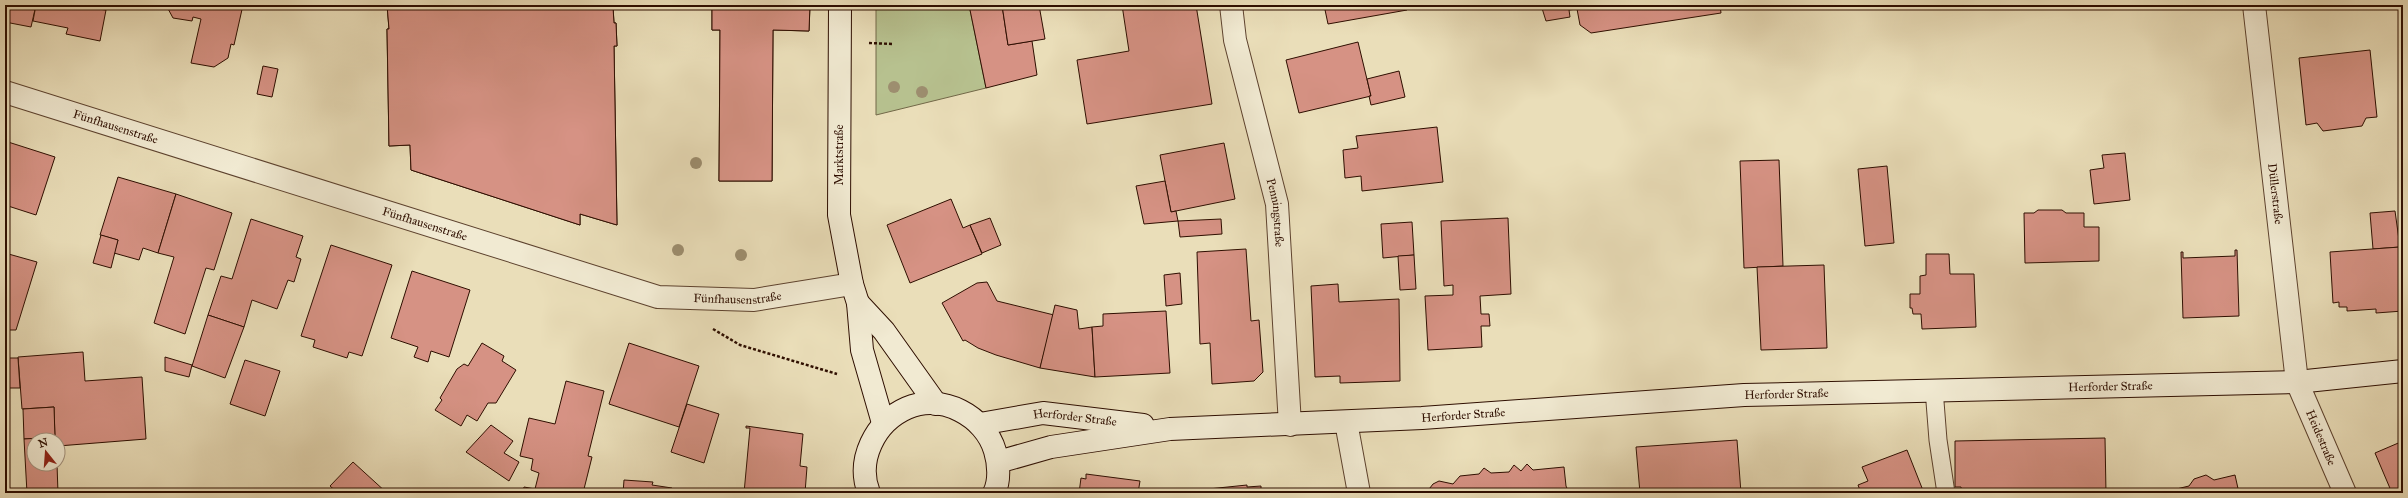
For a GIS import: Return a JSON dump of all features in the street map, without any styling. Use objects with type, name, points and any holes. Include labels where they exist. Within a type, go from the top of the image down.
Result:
[{"type":"street","name":"Marktstraße","points":[[840,5],[839,215],[855,293],[862,350],[883,423]]},
{"type":"street","name":"Penningstraße","points":[[1231,5],[1236,40],[1277,204],[1290,425]]},
{"type":"street","name":"Düllerstraße","points":[[2254,5],[2297,382]]},
{"type":"street","name":"Fünfhausenstraße","points":[[5,92],[658,297],[754,300],[855,293]]},
{"type":"street","points":[[855,293],[936,404]]},
{"type":"street","name":"Herforder Straße","points":[[998,462],[1051,447],[1170,429],[1346,422],[1744,395],[1934,389],[2297,382],[2403,371]]},
{"type":"street","name":"Heidestraße","points":[[2297,382],[2344,493]]},
{"type":"street","points":[[869,493],[864,481],[867,450],[883,423],[908,408],[936,404],[960,410],[980,424],[992,442],[998,462],[997,488],[994,493]]},
{"type":"street","name":"Herforder Straße","points":[[980,424],[1043,413],[1170,429]]},
{"type":"street","points":[[1346,422],[1359,493]]},
{"type":"lane","points":[[1934,389],[1938,440],[1946,493]]},
{"type":"path","points":[[706,325],[740,345],[839,374],[867,368]]},
{"type":"green space","points":[[876,5],[969,5],[986,88],[876,115]]},
{"type":"building","points":[[5,5],[36,5],[31,27],[5,22]]},
{"type":"building","points":[[36,5],[99,5],[98,9],[106,10],[100,41],[66,34],[68,28],[33,21]]},
{"type":"building","points":[[166,5],[243,5],[234,45],[231,44],[228,58],[214,67],[191,63],[201,19],[193,17],[192,21],[173,18]]},
{"type":"building","points":[[387,5],[649,5],[650,8],[613,7],[614,23],[616,23],[617,46],[614,46],[617,225],[580,214],[580,225],[411,170],[410,145],[389,146],[387,29],[389,29]],"holes":[[[545,28],[546,60],[561,60],[562,144],[515,161],[487,162],[484,29]]]},
{"type":"building","points":[[387,5],[649,5],[650,8],[613,7],[614,23],[616,23],[617,46],[614,46],[617,225],[580,214],[580,225],[411,170],[410,145],[389,146],[387,29],[389,29]]},
{"type":"building","points":[[712,5],[810,5],[809,31],[773,30],[772,181],[719,181],[720,30],[712,30]]},
{"type":"building","points":[[712,5],[810,5],[809,31],[773,30],[772,181],[719,181],[720,30],[712,30]]},
{"type":"building","points":[[969,5],[1002,5],[1008,45],[1032,41],[1037,75],[986,88]]},
{"type":"building","points":[[1002,5],[1039,5],[1045,39],[1008,45]]},
{"type":"building","points":[[1122,5],[1196,5],[1212,104],[1087,124],[1077,60],[1129,51]]},
{"type":"building","points":[[1324,5],[1406,5],[1407,10],[1328,24]]},
{"type":"building","points":[[1541,5],[1720,5],[1721,13],[1591,33],[1580,25],[1577,9],[1569,10],[1570,17],[1546,21]]},
{"type":"building","points":[[2403,12],[2403,42],[2400,13]]},
{"type":"building","points":[[1358,42],[1371,96],[1299,113],[1286,60]]},
{"type":"building","points":[[2370,50],[2377,117],[2366,118],[2362,126],[2323,131],[2317,123],[2306,125],[2299,58]]},
{"type":"building","points":[[263,66],[278,69],[272,97],[257,94]]},
{"type":"building","points":[[1399,71],[1405,97],[1371,105],[1369,96],[1371,96],[1367,79]]},
{"type":"building","points":[[1437,127],[1443,182],[1362,191],[1361,176],[1345,178],[1343,150],[1358,148],[1356,136]]},
{"type":"building","points":[[5,141],[55,157],[36,215],[5,205]]},
{"type":"building","points":[[1224,143],[1235,199],[1171,212],[1160,155]]},
{"type":"building","points":[[2125,153],[2130,200],[2094,204],[2090,170],[2104,168],[2102,155]]},
{"type":"building","points":[[1779,160],[1783,266],[1744,268],[1740,161]]},
{"type":"building","points":[[1887,166],[1894,243],[1865,246],[1858,169]]},
{"type":"building","points":[[118,177],[176,194],[158,253],[143,248],[139,260],[114,253],[118,240],[100,235]]},
{"type":"building","points":[[1165,181],[1171,212],[1176,211],[1178,221],[1144,224],[1136,186]]},
{"type":"building","points":[[176,194],[232,213],[214,270],[206,268],[185,334],[154,323],[174,257],[158,253]]},
{"type":"building","points":[[951,199],[963,228],[970,225],[982,254],[910,283],[887,225]]},
{"type":"building","points":[[2038,210],[2062,210],[2066,213],[2084,213],[2084,227],[2099,227],[2099,261],[2025,263],[2024,213],[2034,213]]},
{"type":"building","points":[[2395,211],[2400,247],[2373,249],[2370,213]]},
{"type":"building","points":[[990,218],[1001,245],[982,253],[970,225]]},
{"type":"building","points":[[1508,218],[1511,294],[1480,296],[1481,314],[1489,314],[1490,326],[1481,326],[1482,347],[1428,350],[1425,296],[1453,295],[1453,285],[1444,286],[1441,221]]},
{"type":"building","points":[[251,219],[303,236],[296,257],[301,259],[294,282],[288,280],[277,309],[252,300],[244,327],[208,315],[221,276],[232,279]]},
{"type":"building","points":[[1221,219],[1222,234],[1180,237],[1178,221]]},
{"type":"building","points":[[1412,222],[1414,255],[1383,258],[1381,224]]},
{"type":"building","points":[[101,235],[118,240],[111,268],[93,263]]},
{"type":"building","points":[[331,245],[392,265],[362,356],[349,352],[347,358],[313,347],[315,340],[301,336]]},
{"type":"building","points":[[2400,247],[2403,275],[2403,311],[2376,313],[2376,309],[2347,311],[2347,307],[2339,307],[2339,302],[2333,303],[2330,252]]},
{"type":"building","points":[[1246,249],[1251,321],[1259,320],[1263,372],[1254,381],[1212,384],[1210,343],[1200,344],[1197,252]]},
{"type":"building","points":[[2235,250],[2237,250],[2239,316],[2183,318],[2181,252],[2183,252],[2183,258],[2235,256]]},
{"type":"building","points":[[5,253],[37,262],[16,330],[8,330],[5,345]]},
{"type":"building","points":[[1926,254],[1949,254],[1950,274],[1974,274],[1976,327],[1922,329],[1921,314],[1913,314],[1912,308],[1910,308],[1910,294],[1920,294],[1920,276],[1926,275]]},
{"type":"building","points":[[1414,255],[1416,289],[1400,290],[1398,256]]},
{"type":"building","points":[[1824,265],[1827,348],[1761,350],[1757,267]]},
{"type":"building","points":[[412,271],[470,290],[449,357],[431,351],[428,362],[414,357],[418,347],[391,338]]},
{"type":"building","points":[[1180,273],[1182,304],[1166,306],[1164,275]]},
{"type":"building","points":[[987,282],[997,301],[1054,315],[1040,368],[996,355],[978,348],[965,340],[963,341],[942,303],[977,283]]},
{"type":"building","points":[[1338,284],[1339,302],[1399,299],[1400,381],[1340,383],[1340,376],[1315,377],[1311,286]]},
{"type":"building","points":[[1055,305],[1077,310],[1079,329],[1092,327],[1095,377],[1040,368]]},
{"type":"building","points":[[1166,311],[1170,373],[1095,377],[1092,327],[1103,326],[1103,314]]},
{"type":"building","points":[[208,315],[244,327],[225,378],[192,366]]},
{"type":"building","points":[[482,343],[504,356],[502,361],[516,370],[496,403],[488,403],[477,421],[467,415],[461,426],[435,410],[442,400],[440,398],[457,369],[464,364],[468,366]]},
{"type":"building","points":[[629,343],[699,366],[679,427],[609,404]]},
{"type":"building","points":[[83,352],[85,381],[142,377],[146,439],[66,445],[66,432],[55,432],[54,407],[22,409],[18,357]]},
{"type":"building","points":[[165,357],[192,365],[189,377],[165,371]]},
{"type":"building","points":[[5,358],[18,358],[20,388],[5,388]]},
{"type":"building","points":[[245,360],[280,371],[265,416],[230,404]]},
{"type":"building","points":[[566,381],[604,391],[588,456],[592,457],[583,493],[534,493],[539,473],[531,470],[533,459],[520,456],[529,418],[555,424]]},
{"type":"building","points":[[687,404],[719,414],[704,463],[671,452]]},
{"type":"building","points":[[54,407],[55,432],[26,432],[26,439],[24,439],[23,409]]},
{"type":"building","points":[[491,425],[513,441],[504,453],[519,462],[509,481],[466,452]]},
{"type":"building","points":[[746,426],[803,434],[800,466],[807,467],[805,493],[744,493],[750,428],[746,428]]},
{"type":"building","points":[[2105,438],[2106,493],[1962,493],[1961,487],[1955,487],[1955,441]]},
{"type":"building","points":[[24,439],[26,439],[26,472],[57,472],[58,493],[27,493]]},
{"type":"building","points":[[1737,440],[1741,493],[1640,493],[1636,447]]},
{"type":"building","points":[[2403,441],[2403,493],[2392,493],[2375,453]]},
{"type":"building","points":[[1907,450],[1924,493],[1861,493],[1858,485],[1868,481],[1862,467]]},
{"type":"building","points":[[353,462],[387,493],[338,493],[330,486]]},
{"type":"building","points":[[1527,464],[1533,470],[1564,467],[1566,486],[1569,493],[1426,493],[1433,484],[1439,481],[1453,484],[1460,476],[1479,474],[1484,468],[1491,473],[1509,472],[1514,465],[1521,471]]},
{"type":"building","points":[[1086,474],[1140,481],[1138,493],[1079,493],[1081,478],[1086,479]]},
{"type":"building","points":[[2206,475],[2214,480],[2235,475],[2239,493],[2168,493],[2168,491],[2189,486],[2194,479]]},
{"type":"building","points":[[624,480],[653,482],[652,485],[672,488],[672,493],[623,493]]},
{"type":"building","points":[[1247,485],[1247,487],[1261,486],[1261,493],[1189,493],[1189,491]]},
{"type":"building","points":[[524,487],[535,489],[534,493],[522,493]]}]
